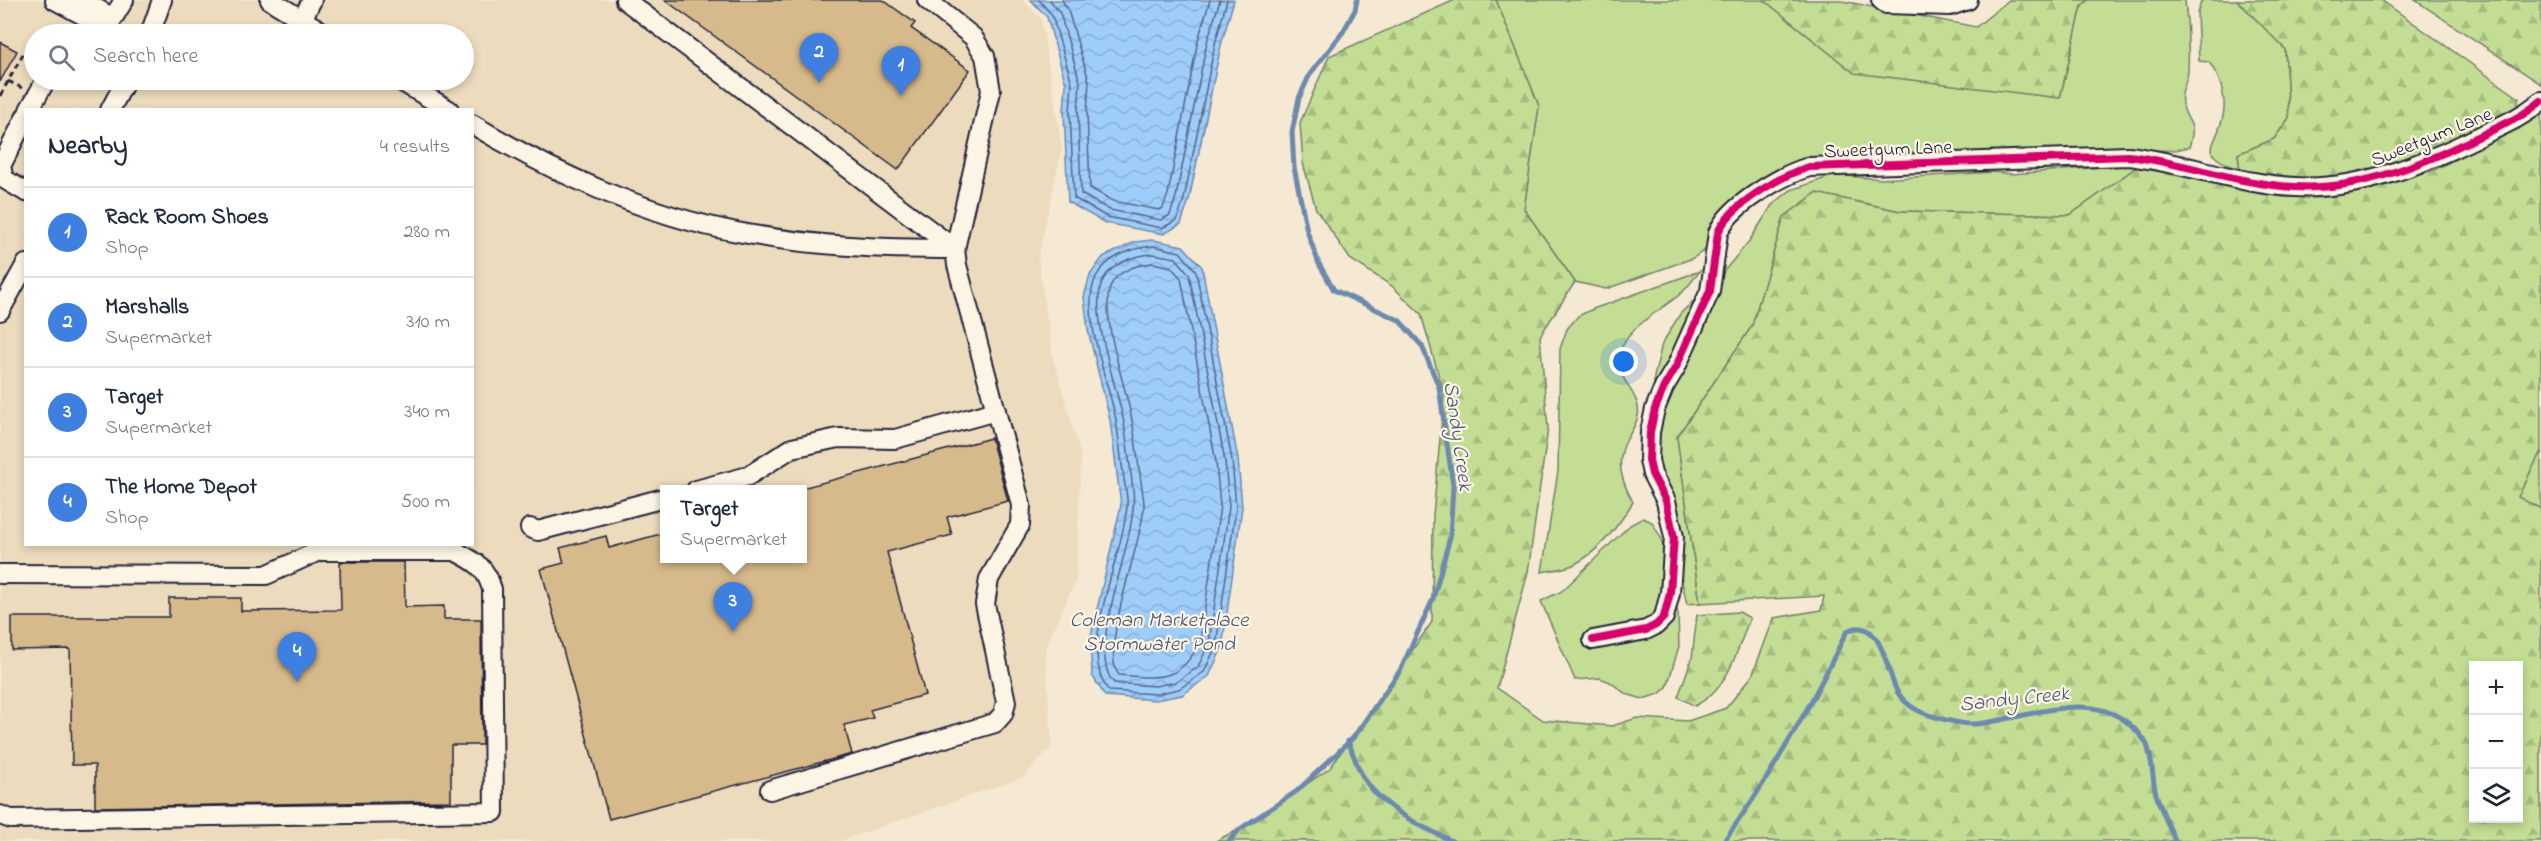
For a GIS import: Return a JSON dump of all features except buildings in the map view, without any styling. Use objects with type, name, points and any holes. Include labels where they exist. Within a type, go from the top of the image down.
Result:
[{"type":"street","points":[[55,0],[100,24]]},
{"type":"street","points":[[82,0],[113,18]]},
{"type":"street","points":[[109,24],[124,0]]},
{"type":"street","points":[[154,24],[162,0]]},
{"type":"street","points":[[270,0],[309,24]]},
{"type":"street","points":[[302,20],[312,0]]},
{"type":"street","points":[[625,0],[955,249]]},
{"type":"street","points":[[770,790],[995,723],[1003,714],[1006,702],[985,604],[989,579],[1020,525],[1021,505],[957,266],[955,249],[991,91],[985,56],[973,37],[927,0]]},
{"type":"street","points":[[1881,0],[1886,4],[1950,6],[1968,0]]},
{"type":"street","points":[[30,108],[40,90]]},
{"type":"street","points":[[111,108],[121,90]]},
{"type":"street","points":[[416,90],[446,108]]},
{"type":"street","name":"Sweetgum Lane","points":[[1593,640],[1646,630],[1656,625],[1664,617],[1670,592],[1674,537],[1666,501],[1652,474],[1649,460],[1655,409],[1710,291],[1721,224],[1729,215],[1756,195],[1793,172],[1809,167],[2128,156],[2155,159],[2276,186],[2328,187],[2391,173],[2453,149],[2516,119],[2541,101]]},
{"type":"street","points":[[24,119],[4,148],[1,166],[2,175],[7,182],[24,191]]},
{"type":"street","points":[[474,125],[518,152],[590,186],[657,210],[735,232],[819,243],[898,249],[955,249]]},
{"type":"street","points":[[2,303],[24,267]]},
{"type":"street","points":[[712,485],[748,476],[792,448],[838,438],[896,439],[996,411]]},
{"type":"street","points":[[530,528],[538,531],[660,499]]},
{"type":"street","points":[[0,574],[266,575],[319,551],[455,548],[477,562],[488,573],[492,589],[494,812],[11,819],[0,815]]},
{"type":"path","points":[[0,96],[23,54]]},
{"type":"shaded area","points":[[0,0],[1023,0],[1041,19],[1062,149],[1038,258],[1053,357],[1081,456],[1076,580],[1045,648],[1052,746],[1024,777],[840,841],[0,841]]},
{"type":"green space","points":[[1455,0],[1496,0],[1539,106],[1524,209],[1575,282],[1540,336],[1548,428],[1528,572],[1497,688],[1543,720],[1612,726],[1637,718],[1688,721],[1726,708],[1752,676],[1774,618],[1821,610],[1824,596],[1700,603],[1677,437],[1752,326],[1784,217],[1816,193],[1900,211],[2070,215],[2141,164],[2355,191],[2434,170],[2541,115],[2541,451],[2518,497],[2541,509],[2541,841],[1216,841],[1252,822],[1330,768],[1432,622],[1433,516],[1444,394],[1421,314],[1392,286],[1350,259],[1316,209],[1303,163],[1300,123],[1329,56]]},
{"type":"green space","points":[[1496,0],[1764,0],[1854,72],[2060,98],[2082,6],[2088,0],[2185,0],[2188,71],[2182,102],[2192,129],[2191,139],[2189,147],[2175,150],[2040,151],[1785,166],[1757,186],[1731,232],[1693,258],[1606,289],[1575,282],[1524,209],[1539,106]]},
{"type":"green space","points":[[1764,0],[1837,0],[1976,27],[2009,0],[2088,0],[2082,6],[2060,98],[1854,73]]},
{"type":"green space","points":[[2202,0],[2237,0],[2285,49],[2289,118],[2274,139],[2238,154],[2240,170],[2217,159],[2213,154],[2213,143],[2223,116],[2224,102],[2222,88],[2213,68],[2209,62],[2199,61],[2197,13]]},
{"type":"green space","points":[[2237,0],[2381,0],[2519,98],[2515,111],[2433,150],[2389,165],[2318,182],[2276,180],[2240,170],[2238,154],[2274,139],[2289,118],[2285,49]]},
{"type":"green space","points":[[2415,0],[2541,0],[2541,84]]},
{"type":"green space","points":[[2141,164],[2070,215],[1900,211],[1816,193],[1784,217],[1752,326],[1677,437],[1700,603],[1687,604],[1670,528],[1655,502],[1650,479],[1654,428],[1654,377],[1662,344],[1680,314],[1724,271],[1750,240],[1772,205],[1791,190],[1835,175],[1882,179],[1993,172],[2012,174]]},
{"type":"green space","points":[[1700,271],[1682,293],[1633,331],[1621,350],[1620,369],[1634,395],[1638,409],[1638,416],[1623,449],[1620,465],[1623,480],[1633,502],[1601,545],[1584,559],[1571,566],[1542,572],[1558,471],[1560,349],[1567,329],[1578,316],[1593,309]]},
{"type":"green space","points":[[2541,451],[2541,509],[2517,497]]},
{"type":"green space","points":[[1643,518],[1652,522],[1661,538],[1678,614],[1679,646],[1667,687],[1659,694],[1643,699],[1626,694],[1610,682],[1600,678],[1575,680],[1541,601],[1562,591],[1630,525]]},
{"type":"green space","points":[[1739,612],[1750,618],[1736,656],[1724,679],[1707,698],[1695,706],[1678,697],[1692,658],[1697,615]]},
{"type":"water","points":[[1031,0],[1234,0],[1221,45],[1189,200],[1181,224],[1164,234],[1105,223],[1068,202],[1064,111],[1066,84],[1047,17]]},
{"type":"water","name":"Coleman Marketplace Stormwater Pond","points":[[1153,240],[1183,246],[1202,267],[1238,459],[1242,507],[1222,648],[1209,676],[1182,695],[1156,700],[1105,696],[1092,675],[1090,640],[1121,505],[1110,420],[1088,330],[1084,297],[1090,275],[1103,257],[1135,242]]},
{"type":"waterway","name":"Sandy Creek","points":[[1229,841],[1240,829],[1297,791],[1354,737],[1400,671],[1433,599],[1450,537],[1453,486],[1439,387],[1422,346],[1399,320],[1334,290],[1319,264],[1307,231],[1294,167],[1292,132],[1299,98],[1310,74],[1343,32],[1355,10],[1357,0]]},
{"type":"waterway","name":"Sandy Creek","points":[[1724,841],[1759,791],[1790,739],[1847,631],[1859,628],[1869,631],[1876,638],[1898,693],[1916,710],[1927,715],[1975,724],[2074,707],[2094,708],[2112,714],[2129,724],[2147,745],[2156,794],[2175,841]]},
{"type":"waterway","name":"Sandy Creek","points":[[1348,741],[1362,775],[1382,800],[1416,823],[1452,841]]},
{"type":"cycle path","points":[[1593,640],[1646,630],[1656,625],[1664,617],[1670,593],[1674,537],[1666,501],[1652,474],[1649,460],[1650,432],[1655,409],[1710,291],[1718,233],[1733,212],[1771,184],[1809,167],[2128,156],[2254,182],[2295,187],[2319,187],[2368,180],[2415,165],[2513,120],[2541,101]]},
{"type":"place","name":"Marshalls","points":[[819,83]]},
{"type":"place","name":"Rack Room Shoes","points":[[901,96]]},
{"type":"place","name":"Target","points":[[733,632]]},
{"type":"place","name":"The Home Depot","points":[[297,682]]}]
